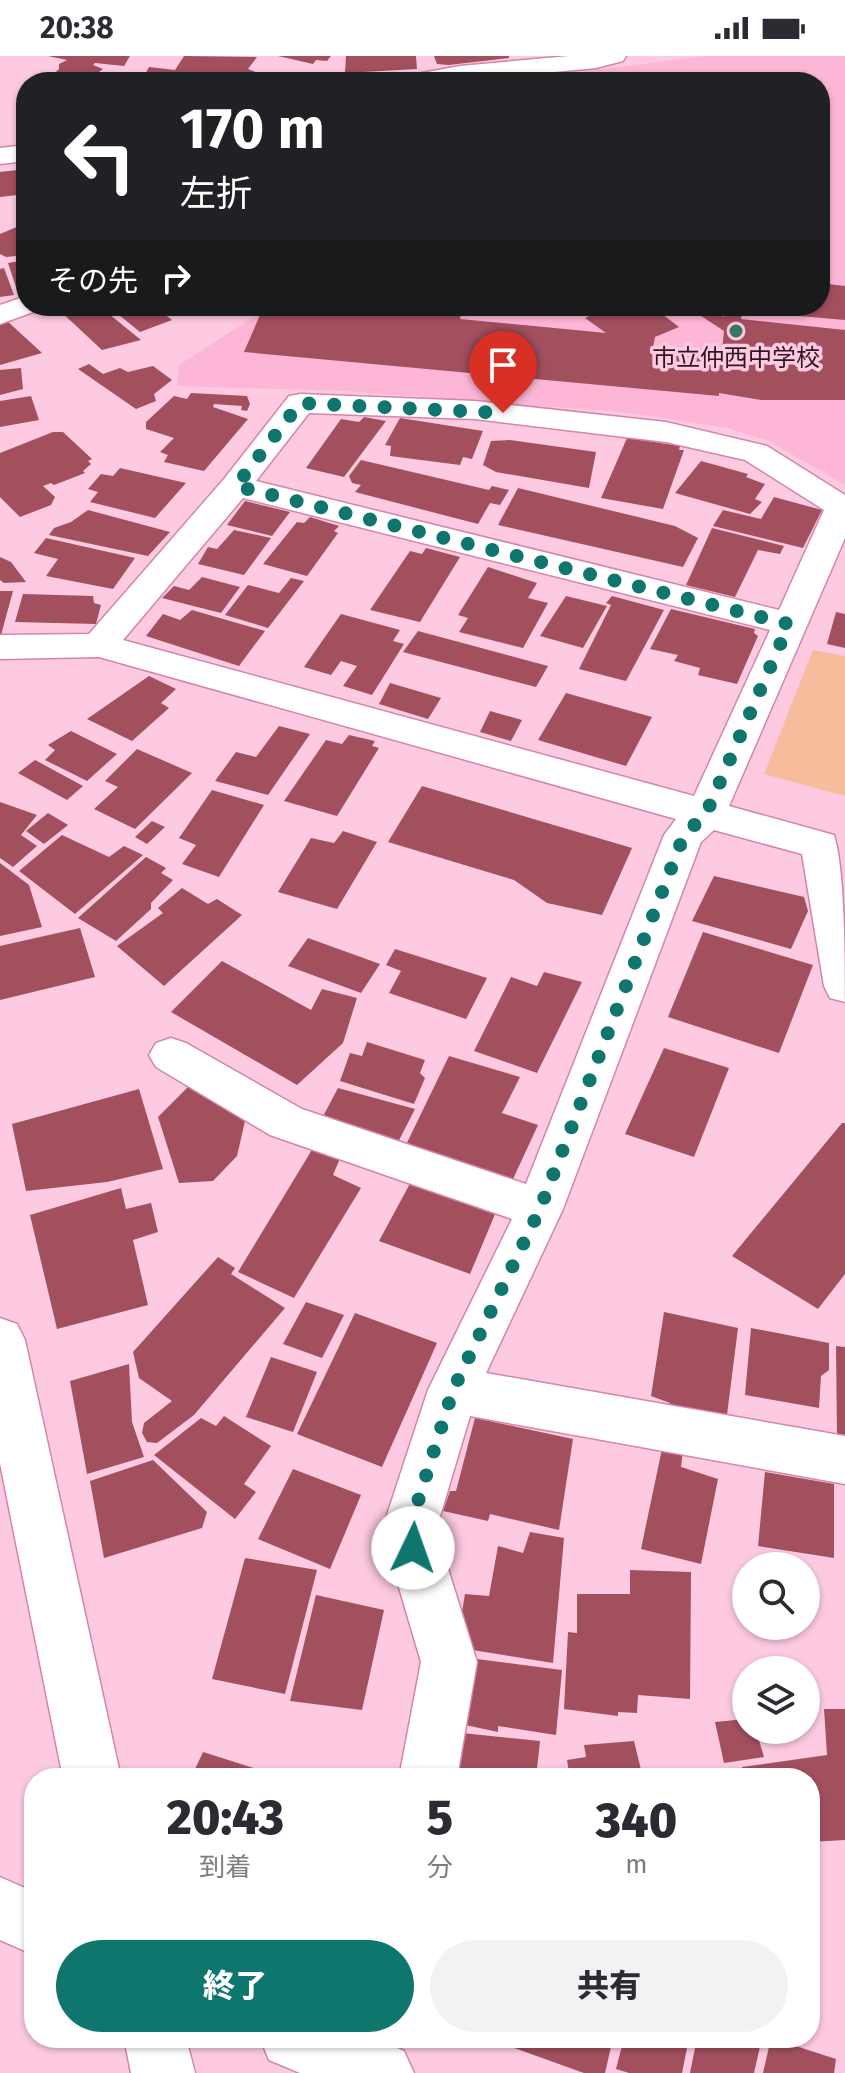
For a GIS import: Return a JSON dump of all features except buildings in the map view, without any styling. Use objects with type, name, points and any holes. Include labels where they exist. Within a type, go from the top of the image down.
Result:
[{"type":"street","points":[[471,72],[596,61],[614,56]]},
{"type":"street","points":[[99,645],[236,486],[300,403],[475,410],[666,432],[756,453],[842,507],[706,814],[684,835],[540,1209],[453,1390],[409,1530],[449,1662],[430,1768]]},
{"type":"street","points":[[236,486],[789,624]]},
{"type":"street","points":[[0,647],[99,645],[820,845],[845,986]]},
{"type":"street","points":[[171,1055],[286,1122],[540,1209]]},
{"type":"street","points":[[0,1340],[90,1768]]},
{"type":"street","points":[[453,1390],[845,1460]]},
{"type":"street","points":[[0,1907],[24,1920]]},
{"type":"street","points":[[157,2048],[163,2073]]},
{"type":"street","points":[[331,2048],[379,2060]]},
{"type":"shaded area","points":[[707,56],[845,56],[845,485],[769,441],[727,428],[621,412],[342,391],[177,386],[179,365],[255,316],[830,316],[830,72],[577,72]]},
{"type":"shaded area","points":[[813,650],[845,656],[845,796],[764,774]]},
{"type":"place","name":"市立仲西中学校","points":[[736,331]]},
{"type":"route","points":[[413,1548],[409,1530],[453,1390],[540,1209],[684,835],[706,814],[789,624],[236,486],[300,403],[503,413]]}]
